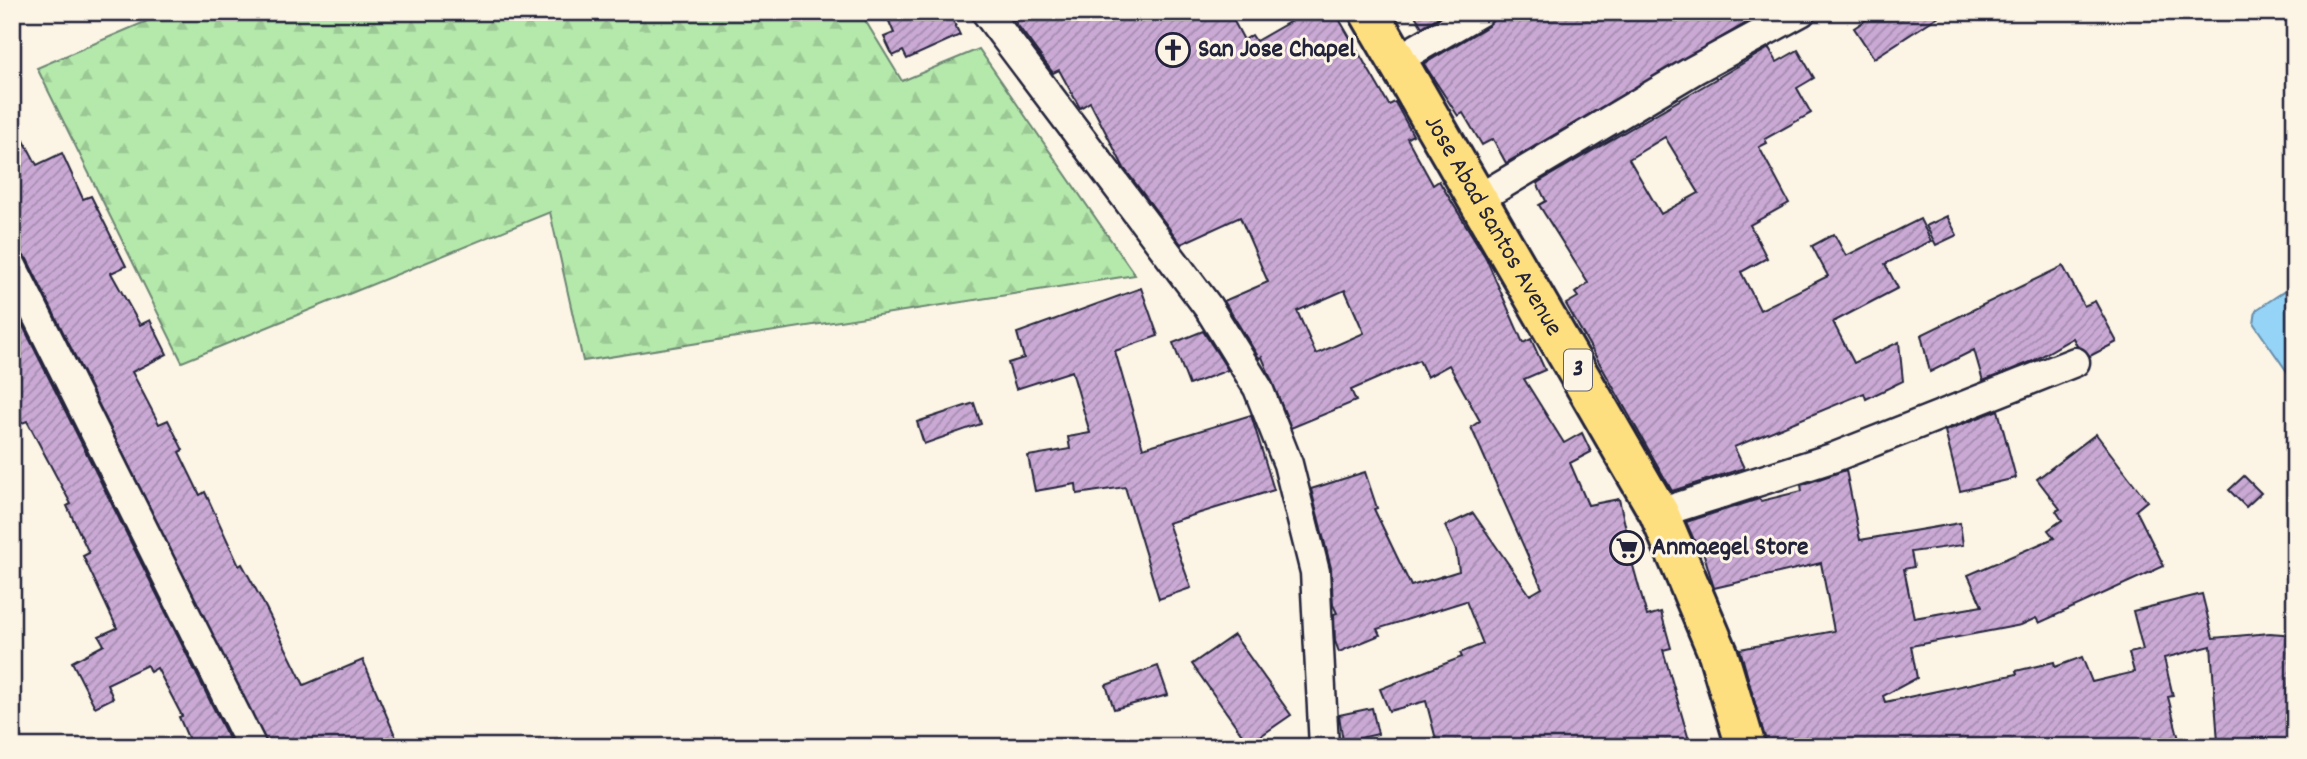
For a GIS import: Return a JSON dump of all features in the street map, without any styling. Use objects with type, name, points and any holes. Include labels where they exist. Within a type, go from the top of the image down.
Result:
[{"type":"highway","name":"Jose Abad Santos Avenue","points":[[1369,12],[1659,513],[1718,653],[1746,747]]},
{"type":"street","points":[[1397,60],[1479,12]]},
{"type":"street","points":[[1478,199],[1694,70],[1801,12]]},
{"type":"street","points":[[989,13],[1208,307],[1258,388],[1288,464],[1315,572],[1324,747]]},
{"type":"street","points":[[12,266],[252,747]]},
{"type":"street","points":[[1659,513],[1832,458],[2074,362]]},
{"type":"green space","points":[[168,12],[860,12],[902,81],[979,49],[1135,275],[583,361],[550,212],[182,362],[37,68]]},
{"type":"water","points":[[2295,284],[2295,383],[2254,324],[2256,310]]},
{"type":"building","points":[[885,12],[949,12],[960,35],[907,59],[903,51],[893,56],[884,37],[894,33]]},
{"type":"building","points":[[1008,12],[1086,12],[1091,22],[1108,12],[1229,12],[1244,40],[1252,35],[1256,41],[1307,12],[1335,12],[1389,105],[1395,102],[1413,135],[1407,138],[1433,185],[1439,181],[1486,258],[1523,343],[1531,339],[1545,370],[1524,379],[1564,443],[1582,433],[1591,452],[1570,463],[1588,505],[1619,499],[1630,555],[1647,616],[1661,612],[1671,648],[1663,650],[1691,747],[1438,747],[1426,701],[1389,711],[1380,689],[1462,657],[1460,653],[1483,644],[1466,601],[1377,629],[1380,635],[1339,652],[1335,641],[1334,614],[1337,613],[1333,605],[1331,568],[1311,489],[1365,472],[1377,508],[1374,509],[1411,586],[1459,571],[1456,550],[1445,526],[1473,513],[1530,595],[1542,588],[1471,427],[1480,421],[1449,365],[1427,377],[1419,360],[1351,390],[1356,401],[1291,428],[1262,357],[1259,358],[1224,301],[1268,282],[1240,217],[1181,244],[1124,168],[1090,102],[1080,108],[1059,70],[1053,73]],"holes":[[[1345,290],[1364,333],[1316,354],[1297,311]]]},
{"type":"building","points":[[1413,12],[1446,12],[1422,27]]},
{"type":"building","points":[[1497,12],[1749,12],[1753,19],[1506,163],[1493,139],[1482,145],[1463,113],[1458,116],[1424,64],[1488,26]]},
{"type":"building","points":[[1878,12],[1945,12],[1874,58],[1854,28]]},
{"type":"building","points":[[1769,48],[1777,62],[1798,50],[1814,78],[1797,88],[1811,113],[1765,139],[1767,143],[1759,147],[1789,203],[1750,225],[1767,258],[1741,272],[1760,310],[1828,276],[1812,246],[1834,234],[1846,256],[1920,219],[1931,241],[1885,264],[1898,288],[1833,322],[1854,363],[1899,342],[1903,381],[1866,399],[1864,393],[1734,447],[1744,468],[1672,491],[1566,304],[1578,297],[1575,293],[1588,283],[1539,205],[1546,201],[1537,183]],"holes":[[[1665,137],[1699,193],[1661,214],[1629,159]]]},
{"type":"building","points":[[12,118],[37,165],[62,153],[83,199],[91,196],[126,266],[111,273],[140,325],[150,320],[167,354],[132,372],[159,424],[168,420],[183,450],[179,452],[200,495],[205,492],[239,566],[242,564],[265,606],[304,685],[363,660],[400,747],[268,747],[27,259],[12,249]]},
{"type":"building","points":[[1947,216],[1957,235],[1936,245],[1926,226]]},
{"type":"building","points":[[2063,266],[2084,306],[2095,301],[2117,342],[2090,356],[2077,346],[2073,338],[2033,361],[1983,381],[1974,350],[1930,372],[1921,335]]},
{"type":"building","points":[[1141,288],[1158,336],[1115,351],[1143,448],[1251,415],[1274,490],[1168,523],[1191,588],[1159,599],[1125,487],[1077,494],[1076,484],[1035,491],[1028,456],[1070,449],[1068,437],[1090,433],[1072,371],[1016,389],[1008,363],[1024,358],[1017,333]]},
{"type":"building","points":[[12,304],[233,747],[192,747],[179,717],[182,716],[157,668],[150,672],[147,665],[107,684],[113,698],[95,707],[72,662],[104,645],[99,636],[117,628],[83,556],[89,553],[67,506],[71,504],[27,421],[12,427]]},
{"type":"building","points":[[1203,331],[1228,370],[1189,385],[1173,343]]},
{"type":"building","points":[[974,403],[981,424],[924,444],[917,422]]},
{"type":"building","points":[[1998,410],[2016,478],[1960,491],[1945,431]]},
{"type":"building","points":[[2096,434],[2147,501],[2136,510],[2164,566],[2039,623],[2036,618],[2021,625],[1911,646],[1917,678],[1883,696],[1885,702],[2017,674],[2016,671],[2054,662],[2055,667],[2082,657],[2092,682],[2134,672],[2129,653],[2143,650],[2133,611],[2202,594],[2213,638],[2270,633],[2295,635],[2295,747],[2265,747],[2266,738],[2218,742],[2211,646],[2164,658],[2173,696],[2168,697],[2181,747],[1767,747],[1740,649],[1834,631],[1821,563],[1714,588],[1702,548],[1698,549],[1686,522],[1759,499],[1761,501],[1802,491],[1801,485],[1846,470],[1860,540],[1960,523],[1963,545],[1911,552],[1914,567],[1904,569],[1914,618],[1982,606],[1968,575],[2054,538],[2048,530],[2062,520],[2056,511],[2060,509],[2037,479]]},
{"type":"building","points":[[2244,476],[2261,493],[2246,507],[2229,490]]},
{"type":"building","points":[[1234,635],[1291,715],[1249,744],[1192,664]]},
{"type":"building","points":[[1158,666],[1168,695],[1114,709],[1106,685]]},
{"type":"building","points":[[1372,708],[1378,734],[1343,742],[1339,715]]},
{"type":"place","name":"San Jose Chapel","points":[[1173,50]]},
{"type":"place","name":"Anmaegel Store","points":[[1627,548]]}]
